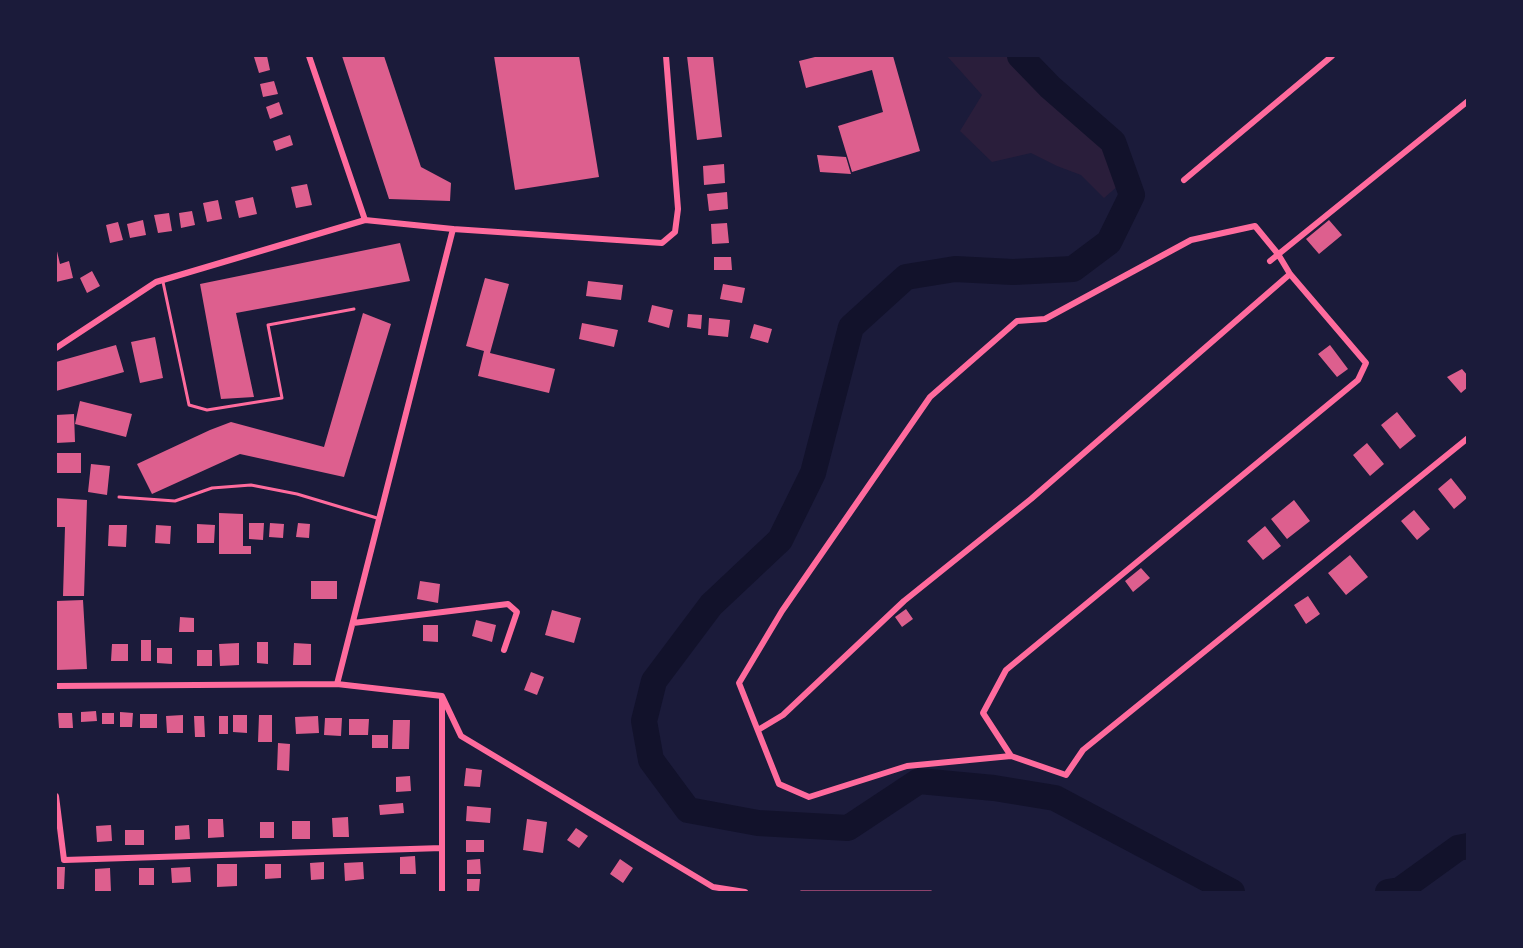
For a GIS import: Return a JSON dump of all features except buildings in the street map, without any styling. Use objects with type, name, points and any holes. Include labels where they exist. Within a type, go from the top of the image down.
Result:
[{"type":"street","points":[[309,56],[365,220]]},
{"type":"street","points":[[56,348],[156,282],[365,220],[453,229],[662,243],[675,232],[678,209],[666,56]]},
{"type":"street","points":[[1184,180],[1332,56]]},
{"type":"street","points":[[1270,261],[1467,101]]},
{"type":"street","points":[[1011,756],[983,713],[1006,670],[1358,380],[1366,363],[1290,274],[1278,254],[1255,226],[1191,240],[1045,319],[1017,321],[930,397],[782,611],[739,682],[780,784],[809,797],[907,766],[1011,756],[1066,775],[1083,750],[1467,438]]},
{"type":"street","points":[[337,684],[453,229]]},
{"type":"street","points":[[758,730],[783,715],[904,601],[1031,499],[1290,274]]},
{"type":"street","points":[[353,623],[508,604],[517,612],[504,650]]},
{"type":"street","points":[[56,686],[337,684],[442,696]]},
{"type":"street","points":[[442,696],[442,892]]},
{"type":"street","points":[[442,696],[461,736],[713,887],[745,892]]},
{"type":"street","points":[[56,796],[64,860],[442,848]]},
{"type":"lane","points":[[162,280],[189,405],[207,410],[282,398],[268,325],[354,309]]},
{"type":"lane","points":[[119,497],[175,501],[212,488],[251,485],[297,494],[379,519]]},
{"type":"lane","points":[[801,892],[931,892]]},
{"type":"shaded area","points":[[947,56],[1008,56],[1106,146],[1119,185],[1104,198],[1081,175],[1031,153],[992,162],[960,131],[982,95]]},
{"type":"waterway","points":[[1020,56],[1050,87],[1113,142],[1132,195],[1109,242],[1073,269],[1013,272],[955,269],[906,277],[851,327],[813,473],[780,540],[711,605],[654,681],[644,721],[651,760],[688,810],[758,823],[848,828],[919,781],[994,788],[1055,798],[1232,892]]},
{"type":"waterway","points":[[1388,892],[1400,890],[1458,848],[1468,846]]}]
